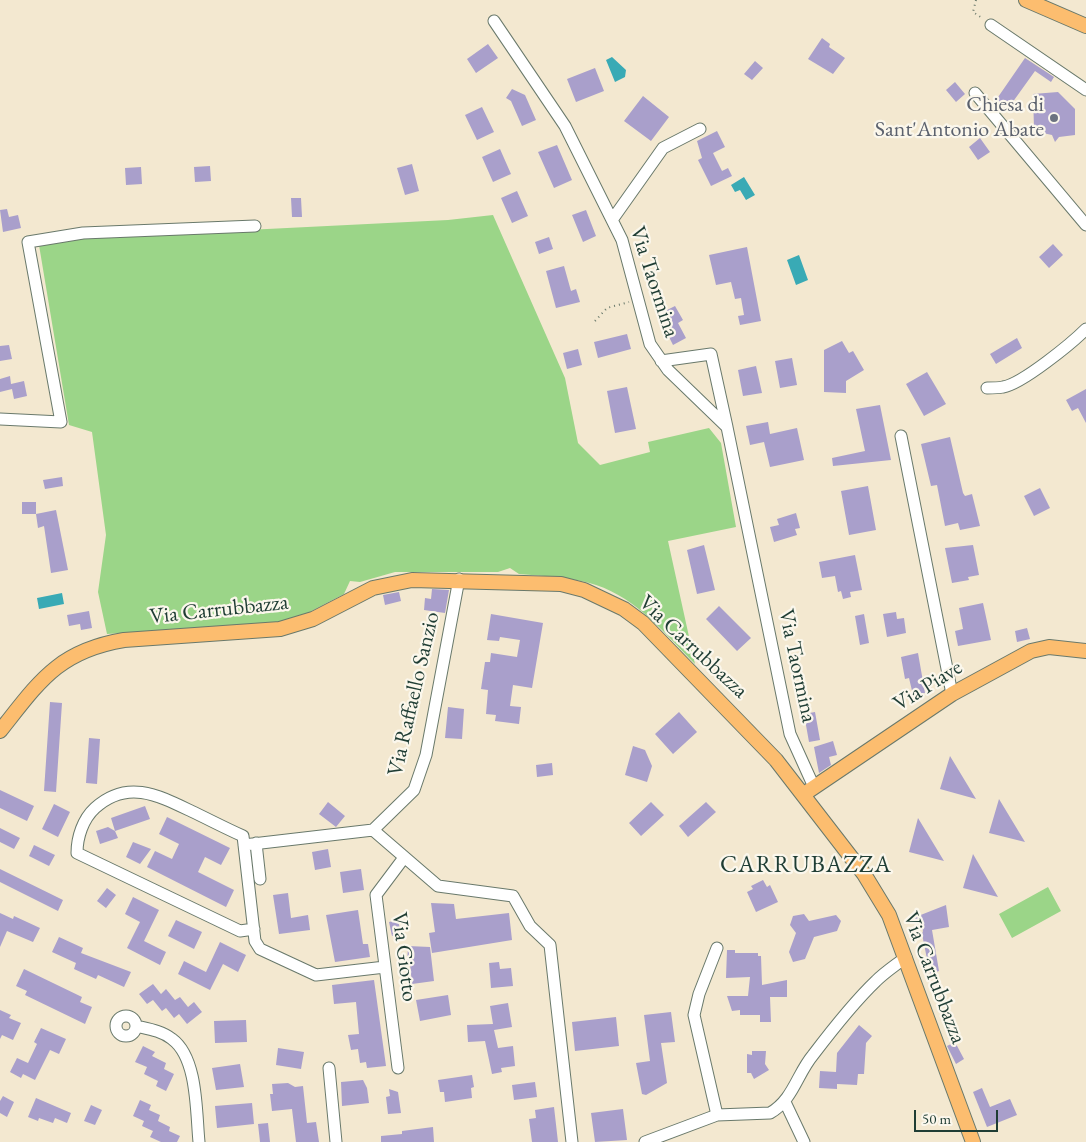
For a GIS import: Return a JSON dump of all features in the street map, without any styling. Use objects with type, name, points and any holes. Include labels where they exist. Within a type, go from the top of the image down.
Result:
[{"type":"main road","points":[[1026,0],[1086,26]]},
{"type":"main road","name":"Via Carrubbazza","points":[[0,731],[48,673],[82,650],[124,640],[280,629],[313,619],[355,596],[394,582],[459,579],[561,584],[584,590],[624,609],[643,623],[809,791],[889,915],[973,1142]]},
{"type":"main road","name":"Via Piave","points":[[809,791],[952,694],[1041,647],[1086,651]]},
{"type":"street","name":"Via Taormina","points":[[494,21],[565,126],[622,240],[650,344],[661,361],[727,427],[790,734],[809,791]]},
{"type":"street","points":[[990,25],[1086,90]]},
{"type":"street","points":[[975,93],[1086,226]]},
{"type":"street","points":[[612,220],[663,148],[700,129]]},
{"type":"street","points":[[0,419],[61,422],[28,242],[83,233],[255,226]]},
{"type":"street","points":[[987,388],[1004,387],[1017,380],[1072,343],[1086,329]]},
{"type":"street","points":[[661,361],[711,354],[727,427]]},
{"type":"street","points":[[901,436],[952,694]]},
{"type":"street","name":"Via Raffaello Sanzio","points":[[373,830],[414,790],[426,755],[459,579]]},
{"type":"street","points":[[254,929],[240,931],[77,853],[77,842],[90,813],[99,805],[125,793],[155,794],[243,836],[254,929],[255,941],[260,949],[316,975],[385,967]]},
{"type":"street","points":[[244,845],[373,830],[403,858],[438,886],[513,896],[530,926],[550,945],[572,1142]]},
{"type":"street","points":[[256,843],[260,879]]},
{"type":"street","name":"Via Giotto","points":[[398,1068],[376,896],[403,858]]},
{"type":"street","points":[[717,948],[699,994],[694,1015],[717,1115]]},
{"type":"street","points":[[645,1142],[717,1115],[770,1113],[785,1102],[817,1050],[876,981],[906,957]]},
{"type":"street","points":[[136,1026],[156,1031],[172,1039],[186,1055],[190,1067],[200,1142]]},
{"type":"street","points":[[329,1068],[336,1142]]},
{"type":"street","points":[[785,1102],[804,1142]]},
{"type":"path","points":[[976,0],[973,12],[990,25]]},
{"type":"path","points":[[595,321],[607,308],[638,299]]},
{"type":"green space","points":[[493,215],[565,378],[578,443],[600,465],[650,452],[648,442],[709,428],[721,443],[736,527],[668,541],[695,664],[650,618],[611,591],[577,580],[519,574],[510,568],[498,572],[395,572],[360,582],[350,581],[344,594],[298,618],[275,623],[107,634],[98,592],[106,535],[92,432],[69,425],[39,245],[86,238],[448,220]]},
{"type":"green space","points":[[1048,887],[1061,911],[1012,938],[999,914]]},
{"type":"water","points":[[612,57],[626,70],[625,77],[615,82],[606,60]]},
{"type":"water","points":[[744,177],[755,195],[746,200],[740,190],[735,192],[731,185]]},
{"type":"water","points":[[799,255],[808,280],[796,285],[787,260]]},
{"type":"water","points":[[62,593],[64,604],[39,609],[37,598]]},
{"type":"building","points":[[822,38],[830,44],[829,47],[845,58],[833,74],[808,59]]},
{"type":"building","points":[[488,44],[498,58],[476,73],[467,59]]},
{"type":"building","points":[[1025,58],[1054,77],[1051,82],[1035,71],[1007,110],[996,100]]},
{"type":"building","points":[[755,61],[763,68],[752,80],[744,74]]},
{"type":"building","points":[[595,68],[604,91],[576,102],[567,79]]},
{"type":"building","points":[[955,82],[965,94],[956,102],[946,90]]},
{"type":"building","points":[[512,89],[525,95],[536,120],[522,126],[511,101],[506,98]]},
{"type":"building","name":"Chiesa di Sant'Antonio Abate","points":[[1058,92],[1075,109],[1075,135],[1059,137],[1055,142],[1052,135],[1038,132],[1034,128],[1033,94]]},
{"type":"building","points":[[643,96],[669,117],[651,141],[624,121]]},
{"type":"building","points":[[482,107],[494,132],[477,140],[465,115]]},
{"type":"building","points":[[717,131],[725,147],[713,153],[722,171],[728,168],[732,176],[711,186],[698,160],[702,158],[697,141]]},
{"type":"building","points":[[980,138],[990,152],[978,160],[969,147]]},
{"type":"building","points":[[557,145],[572,180],[554,188],[538,152]]},
{"type":"building","points":[[500,149],[511,174],[493,182],[482,157]]},
{"type":"building","points":[[412,164],[419,191],[405,195],[397,168]]},
{"type":"building","points":[[210,166],[211,181],[195,182],[194,167]]},
{"type":"building","points":[[141,167],[142,184],[126,185],[125,168]]},
{"type":"building","points":[[517,191],[528,216],[512,223],[501,198]]},
{"type":"building","points":[[291,198],[301,198],[302,217],[292,217]]},
{"type":"building","points":[[7,209],[9,217],[18,215],[21,228],[3,232],[0,210]]},
{"type":"building","points":[[586,210],[596,236],[583,242],[572,215]]},
{"type":"building","points":[[549,237],[553,249],[539,254],[535,242]]},
{"type":"building","points":[[1053,244],[1063,255],[1049,268],[1039,257]]},
{"type":"building","points":[[747,247],[761,321],[740,325],[738,316],[744,315],[741,298],[735,299],[731,282],[716,285],[709,255]]},
{"type":"building","points":[[564,266],[571,291],[576,289],[580,302],[556,308],[546,271]]},
{"type":"building","points":[[675,306],[683,320],[678,323],[686,338],[673,345],[665,329],[670,327],[663,312]]},
{"type":"building","points":[[627,334],[631,349],[598,358],[594,342]]},
{"type":"building","points":[[1017,338],[1022,348],[996,364],[990,354]]},
{"type":"building","points":[[842,341],[849,353],[853,351],[864,370],[846,381],[846,393],[824,392],[824,350]]},
{"type":"building","points":[[9,345],[12,359],[0,361],[0,346]]},
{"type":"building","points":[[578,349],[582,365],[567,369],[563,353]]},
{"type":"building","points":[[792,358],[797,385],[780,388],[775,361]]},
{"type":"building","points":[[756,366],[762,393],[743,396],[738,370]]},
{"type":"building","points":[[927,372],[946,404],[924,416],[906,384]]},
{"type":"building","points":[[10,376],[11,384],[24,381],[27,396],[14,399],[12,389],[0,392],[0,379]]},
{"type":"building","points":[[627,387],[636,429],[615,433],[607,391]]},
{"type":"building","points":[[1086,389],[1086,423],[1078,408],[1072,411],[1066,400]]},
{"type":"building","points":[[880,405],[891,460],[833,466],[832,458],[865,451],[856,409]]},
{"type":"building","points":[[768,422],[770,434],[797,428],[804,460],[770,467],[764,442],[750,445],[746,426]]},
{"type":"building","points":[[950,437],[963,493],[965,496],[972,494],[980,526],[960,530],[958,523],[945,526],[937,485],[931,486],[921,444]]},
{"type":"building","points":[[62,477],[63,486],[45,489],[43,480]]},
{"type":"building","points":[[868,486],[876,530],[849,535],[841,491]]},
{"type":"building","points":[[1040,488],[1050,508],[1034,516],[1024,496]]},
{"type":"building","points":[[22,502],[36,502],[36,514],[22,514]]},
{"type":"building","points":[[56,510],[68,570],[51,573],[44,526],[38,528],[36,514]]},
{"type":"building","points":[[796,513],[800,528],[795,529],[797,535],[774,542],[770,527],[779,525],[777,519]]},
{"type":"building","points":[[704,545],[715,590],[697,594],[687,550]]},
{"type":"building","points":[[973,545],[979,575],[968,577],[969,580],[952,583],[945,548]]},
{"type":"building","points":[[855,555],[862,590],[850,592],[851,597],[843,599],[841,591],[838,592],[835,576],[822,578],[819,562]]},
{"type":"building","points":[[432,589],[449,590],[445,613],[424,610],[425,598],[431,599]]},
{"type":"building","points":[[399,592],[401,601],[385,605],[383,595]]},
{"type":"building","points":[[983,603],[991,640],[958,646],[955,631],[963,629],[959,608]]},
{"type":"building","points":[[719,606],[751,638],[737,651],[706,619]]},
{"type":"building","points":[[89,611],[92,628],[81,630],[80,624],[69,626],[67,615]]},
{"type":"building","points":[[896,612],[897,619],[904,618],[906,633],[887,637],[883,614]]},
{"type":"building","points":[[491,614],[543,623],[532,688],[513,685],[510,706],[521,707],[519,724],[495,721],[496,715],[486,714],[488,690],[481,689],[485,662],[490,662],[491,653],[517,657],[520,640],[500,637],[499,641],[487,640]]},
{"type":"building","points":[[864,614],[869,643],[860,645],[855,616]]},
{"type":"building","points":[[1027,628],[1030,639],[1017,642],[1015,631]]},
{"type":"building","points":[[918,653],[925,693],[913,695],[909,678],[905,679],[901,657]]},
{"type":"building","points":[[50,702],[62,703],[56,792],[44,791]]},
{"type":"building","points":[[448,707],[464,709],[462,739],[445,738]]},
{"type":"building","points":[[679,712],[697,732],[673,754],[655,734]]},
{"type":"building","points":[[815,712],[820,740],[809,742],[804,714]]},
{"type":"building","points":[[89,738],[100,739],[97,784],[86,783]]},
{"type":"building","points":[[833,741],[837,755],[829,757],[831,765],[819,773],[814,747]]},
{"type":"building","points":[[633,746],[645,750],[652,766],[647,782],[625,775]]},
{"type":"building","points":[[950,756],[976,799],[940,789]]},
{"type":"building","points":[[552,763],[553,775],[537,777],[536,765]]},
{"type":"building","points":[[0,790],[34,806],[27,821],[0,808]]},
{"type":"building","points":[[999,799],[1025,842],[989,833]]},
{"type":"building","points":[[328,802],[345,816],[336,827],[319,814]]},
{"type":"building","points":[[651,802],[664,815],[641,836],[629,823]]},
{"type":"building","points":[[706,802],[716,812],[688,837],[679,826]]},
{"type":"building","points":[[54,804],[70,812],[58,837],[42,829]]},
{"type":"building","points":[[145,806],[150,819],[115,831],[111,818]]},
{"type":"building","points":[[167,817],[230,848],[221,865],[205,857],[198,872],[234,890],[226,907],[147,867],[155,851],[172,859],[179,844],[159,834]]},
{"type":"building","points":[[918,818],[944,861],[909,852]]},
{"type":"building","points":[[108,827],[115,831],[118,838],[100,844],[96,831]]},
{"type":"building","points":[[0,828],[20,838],[14,849],[0,842]]},
{"type":"building","points":[[133,842],[151,849],[140,864],[126,857]]},
{"type":"building","points":[[34,845],[55,855],[49,866],[29,856]]},
{"type":"building","points":[[328,849],[331,867],[315,870],[312,852]]},
{"type":"building","points":[[973,854],[998,897],[963,888]]},
{"type":"building","points":[[0,869],[63,900],[58,911],[0,882]]},
{"type":"building","points":[[361,869],[364,890],[343,893],[340,872]]},
{"type":"building","points":[[763,880],[767,887],[770,885],[778,902],[756,912],[747,892],[753,889],[751,886]]},
{"type":"building","points":[[107,888],[116,895],[106,908],[97,901]]},
{"type":"building","points":[[288,893],[291,918],[308,915],[310,930],[279,934],[273,895]]},
{"type":"building","points":[[133,897],[159,910],[144,941],[166,952],[160,965],[127,948],[140,922],[125,914]]},
{"type":"building","points":[[431,903],[454,904],[456,919],[509,913],[512,940],[432,953],[429,933],[435,932]]},
{"type":"building","points":[[946,905],[949,927],[932,930],[939,971],[930,974],[923,931],[920,922],[913,918]]},
{"type":"building","points":[[358,910],[363,944],[368,944],[370,957],[335,962],[326,915]]},
{"type":"building","points":[[0,913],[13,919],[14,916],[40,928],[33,942],[7,931],[0,947]]},
{"type":"building","points":[[804,914],[809,921],[836,915],[841,921],[837,931],[814,937],[805,959],[793,962],[789,952],[796,933],[790,925],[793,916]]},
{"type":"building","points":[[176,920],[202,932],[194,949],[168,936]]},
{"type":"building","points":[[398,920],[401,934],[392,936],[389,922]]},
{"type":"building","points":[[59,937],[83,948],[81,953],[131,972],[124,987],[98,975],[96,979],[74,969],[76,963],[52,952]]},
{"type":"building","points":[[220,942],[246,955],[238,972],[223,964],[210,990],[178,974],[184,961],[206,972]]},
{"type":"building","points":[[408,946],[430,947],[434,981],[412,984],[410,964],[407,964]]},
{"type":"building","points":[[727,950],[735,950],[735,953],[758,953],[758,956],[761,956],[762,985],[787,980],[787,997],[770,997],[771,1022],[760,1022],[760,1015],[740,1015],[740,1010],[732,1011],[727,996],[748,996],[750,977],[726,978]]},
{"type":"building","points":[[499,962],[500,969],[511,968],[513,986],[491,988],[489,963]]},
{"type":"building","points":[[24,969],[82,997],[80,1002],[92,1007],[85,1024],[25,995],[27,991],[16,986]]},
{"type":"building","points":[[374,980],[386,1066],[367,1068],[366,1062],[360,1063],[358,1049],[351,1050],[348,1035],[359,1034],[356,1002],[334,1004],[332,985]]},
{"type":"building","points":[[153,984],[161,994],[166,989],[175,1000],[180,997],[188,1007],[194,1002],[202,1012],[187,1024],[179,1014],[174,1018],[166,1008],[162,1011],[153,1000],[147,1004],[139,994]]},
{"type":"building","points":[[448,995],[451,1015],[420,1021],[416,1000]]},
{"type":"building","points":[[508,1003],[512,1027],[494,1030],[498,1048],[513,1046],[515,1066],[501,1068],[502,1072],[492,1074],[485,1041],[468,1042],[467,1025],[493,1024],[490,1006]]},
{"type":"building","points":[[0,1010],[11,1015],[9,1018],[21,1023],[13,1040],[2,1035],[0,1039]]},
{"type":"building","points":[[671,1012],[675,1042],[661,1043],[667,1083],[646,1095],[642,1094],[636,1063],[650,1061],[644,1015]]},
{"type":"building","points":[[616,1017],[619,1046],[575,1051],[572,1022]]},
{"type":"building","points":[[246,1020],[247,1042],[215,1043],[214,1021]]},
{"type":"building","points":[[859,1025],[872,1036],[866,1043],[864,1074],[858,1074],[857,1085],[837,1084],[837,1089],[819,1088],[820,1071],[836,1072],[837,1053]]},
{"type":"building","points":[[41,1028],[66,1039],[59,1054],[50,1050],[35,1080],[23,1074],[21,1078],[10,1072],[17,1058],[28,1063],[37,1044],[34,1042]]},
{"type":"building","points":[[955,1042],[964,1059],[956,1064],[947,1046]]},
{"type":"building","points":[[143,1046],[155,1052],[152,1056],[166,1063],[164,1069],[174,1074],[166,1091],[156,1086],[158,1081],[144,1074],[147,1067],[135,1062]]},
{"type":"building","points":[[278,1048],[304,1052],[301,1069],[276,1065]]},
{"type":"building","points":[[752,1051],[766,1051],[765,1064],[769,1070],[754,1079],[751,1073],[747,1073],[747,1054],[752,1055]]},
{"type":"building","points":[[240,1064],[244,1087],[216,1090],[212,1068]]},
{"type":"building","points":[[472,1075],[474,1087],[471,1088],[472,1098],[445,1102],[444,1092],[440,1092],[438,1080]]},
{"type":"building","points":[[363,1080],[367,1088],[369,1103],[342,1106],[341,1082]]},
{"type":"building","points":[[535,1082],[537,1097],[514,1100],[512,1085]]},
{"type":"building","points":[[288,1083],[295,1087],[303,1086],[307,1123],[316,1122],[319,1142],[296,1142],[292,1109],[272,1111],[270,1094],[273,1094],[272,1084]]},
{"type":"building","points":[[982,1088],[990,1107],[1010,1099],[1017,1115],[987,1127],[973,1092]]},
{"type":"building","points":[[389,1089],[398,1092],[401,1113],[388,1114],[386,1097],[390,1096]]},
{"type":"building","points":[[3,1096],[14,1102],[7,1117],[0,1113],[0,1101]]},
{"type":"building","points":[[36,1098],[71,1113],[67,1123],[55,1118],[53,1123],[39,1118],[38,1121],[28,1117]]},
{"type":"building","points":[[140,1100],[151,1105],[149,1110],[160,1115],[158,1121],[170,1127],[169,1131],[180,1136],[177,1142],[161,1142],[150,1137],[153,1131],[142,1126],[144,1121],[133,1116]]},
{"type":"building","points":[[252,1103],[254,1124],[217,1128],[215,1106]]},
{"type":"building","points":[[91,1105],[102,1110],[95,1125],[84,1121]]},
{"type":"building","points":[[554,1107],[558,1142],[532,1142],[529,1119],[536,1118],[535,1110]]},
{"type":"building","points":[[623,1109],[627,1140],[595,1142],[591,1113]]},
{"type":"building","points":[[268,1123],[270,1142],[260,1142],[258,1124]]},
{"type":"building","points":[[433,1127],[434,1142],[381,1142],[381,1136],[402,1134],[402,1131]]},
{"type":"place","name":"Chiesa di Sant'Antonio Abate","points":[[1054,118]]},
{"type":"district","name":"CARRUBAZZA","points":[[806,865]]}]
